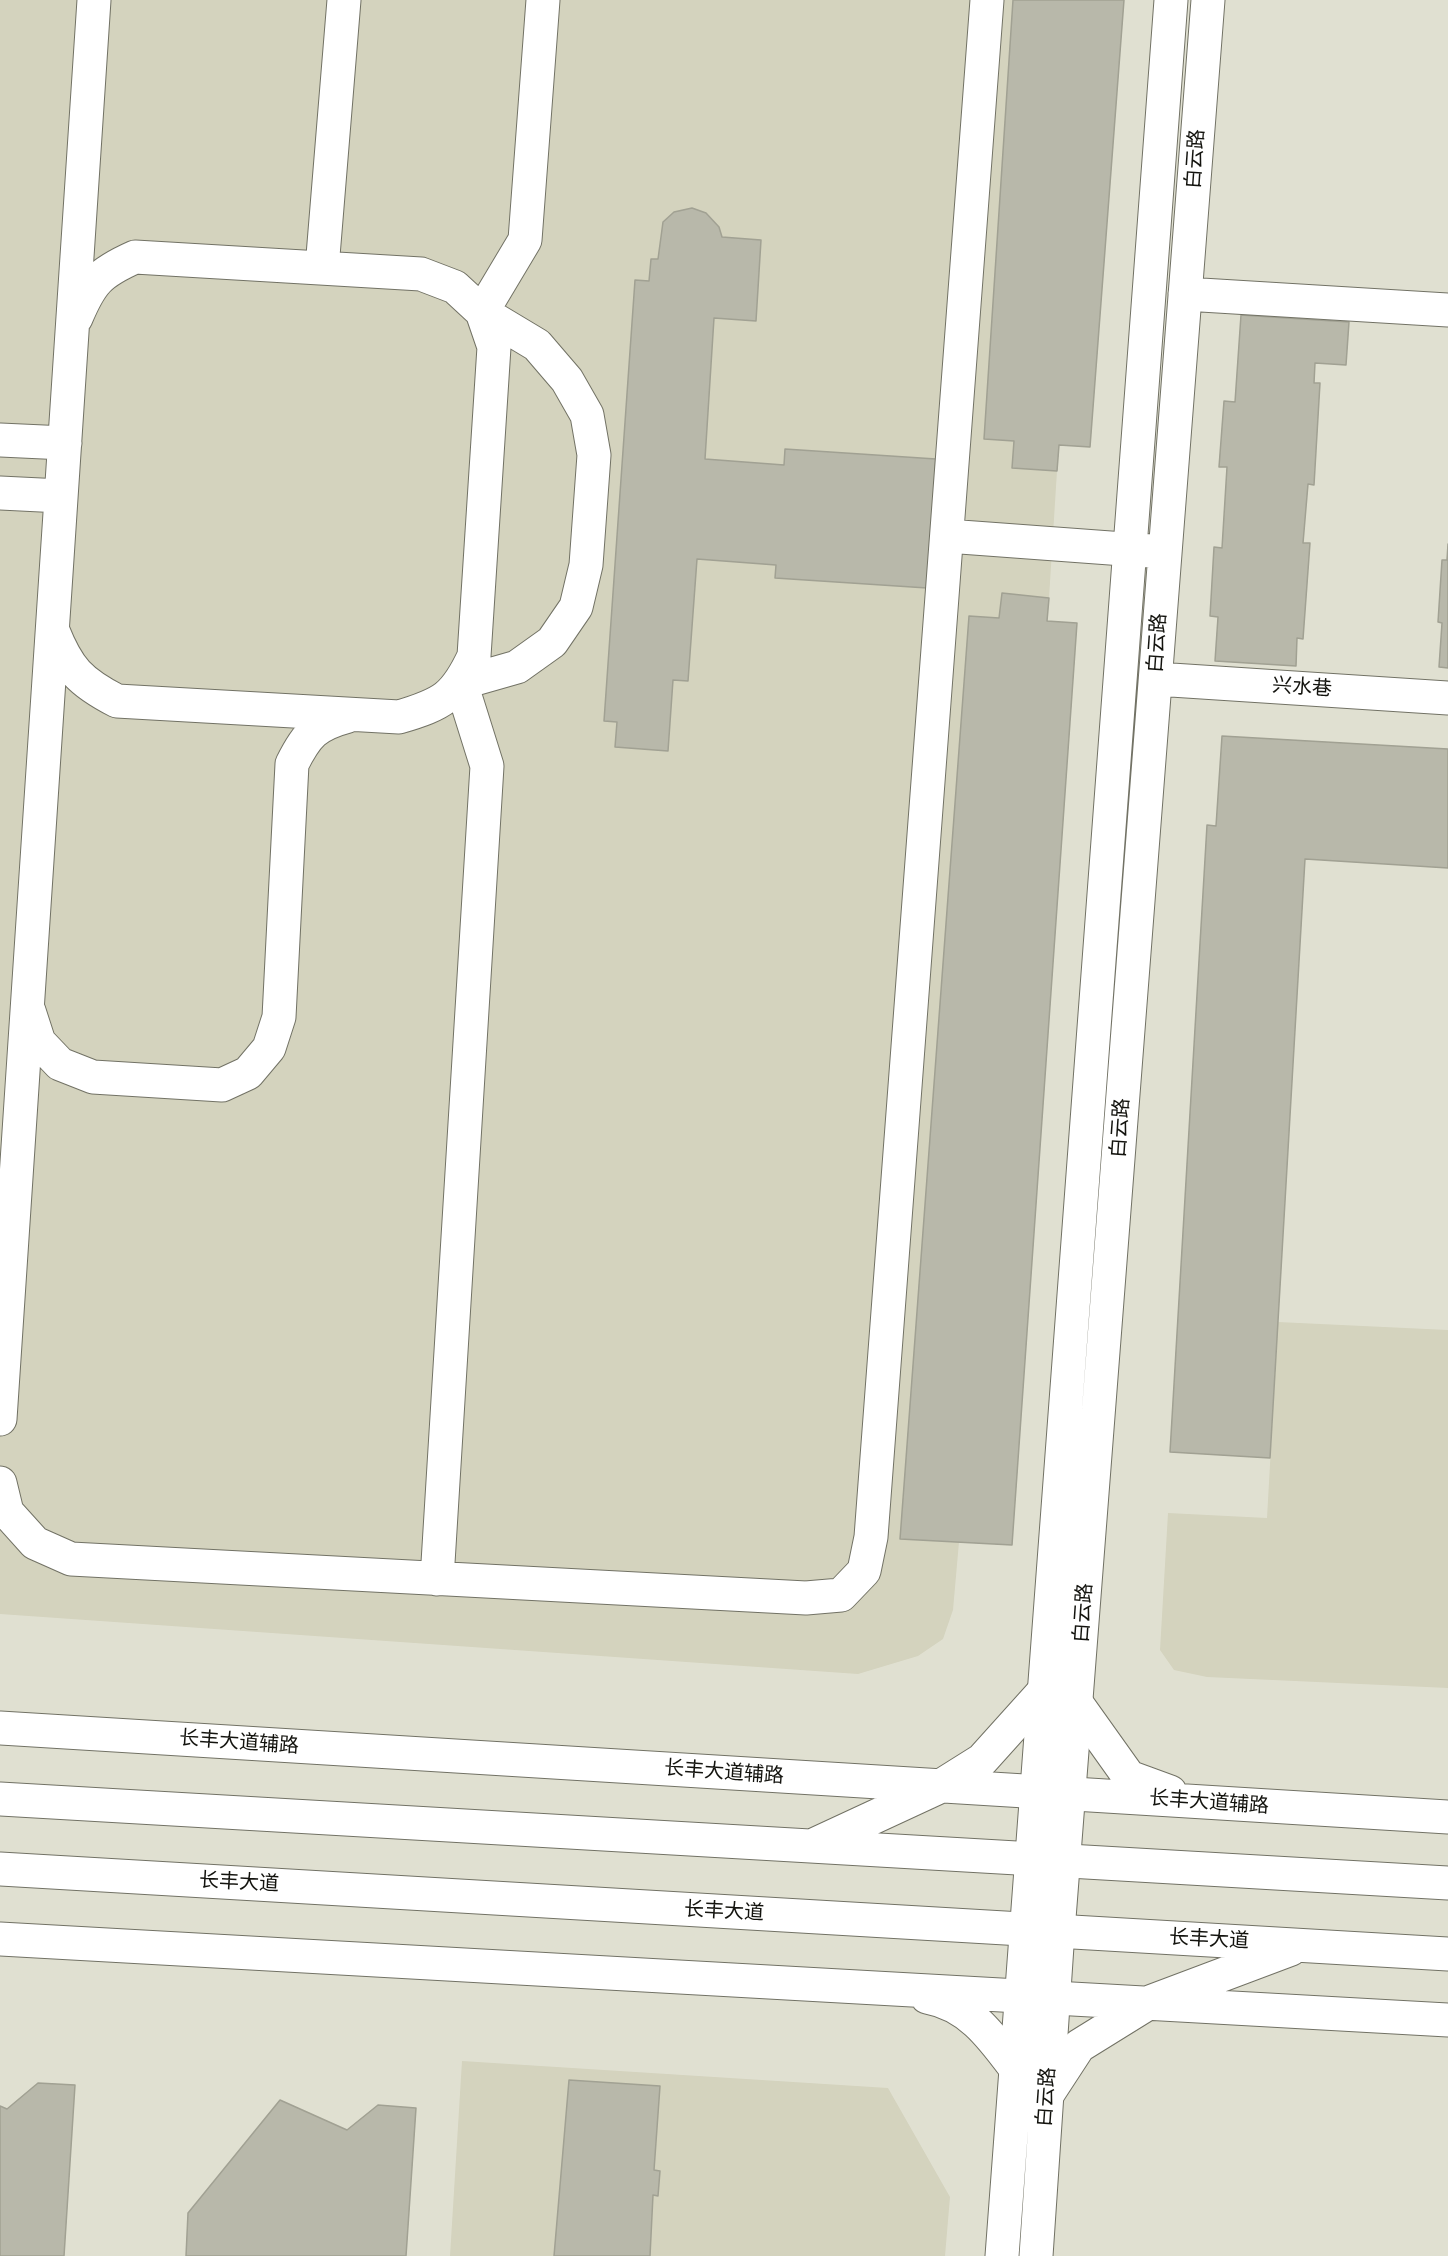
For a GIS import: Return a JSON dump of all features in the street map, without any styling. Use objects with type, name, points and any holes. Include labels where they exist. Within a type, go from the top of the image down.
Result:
[{"type":"main road","points":[[0,1419],[94,0]]},
{"type":"main road","points":[[322,268],[344,0]]},
{"type":"main road","points":[[52,629],[64,660],[90,688],[117,702],[399,717],[435,706],[461,683],[474,656],[494,347],[482,312],[525,240],[543,0]]},
{"type":"main road","points":[[0,1483],[7,1512],[35,1543],[70,1559],[806,1598],[841,1595],[864,1571],[871,1537],[987,0]]},
{"type":"main road","name":"白云路","points":[[1035,2256],[1047,2095],[1038,1997],[1043,1930],[1032,1858],[1171,0]]},
{"type":"main road","name":"白云路","points":[[1043,1930],[1065,1860],[1208,0]]},
{"type":"main road","points":[[72,326],[87,293],[106,270],[135,257],[421,274],[455,287],[482,312],[537,345],[567,380],[586,415],[594,455],[586,565],[576,607],[552,642],[517,667],[461,683]]},
{"type":"main road","points":[[1185,294],[1448,310]]},
{"type":"main road","points":[[0,440],[65,443]]},
{"type":"main road","points":[[0,493],[61,496]]},
{"type":"main road","points":[[947,536],[1165,552]]},
{"type":"main road","name":"兴水巷","points":[[1156,679],[1448,698]]},
{"type":"main road","points":[[437,1579],[487,766],[461,683]]},
{"type":"main road","points":[[28,1006],[39,1042],[60,1064],[93,1077],[222,1085],[248,1073],[269,1048],[279,1017],[292,764],[305,738],[328,721],[353,714]]},
{"type":"main road","points":[[814,1845],[939,1787],[982,1760],[1045,1690]]},
{"type":"main road","points":[[1077,1704],[1129,1777],[1203,1803]]},
{"type":"main road","name":"长丰大道辅路","points":[[0,1728],[1448,1817]]},
{"type":"main road","points":[[0,1799],[1448,1883]]},
{"type":"main road","name":"长丰大道","points":[[0,1869],[1446,1954]]},
{"type":"main road","points":[[0,1939],[1448,2020]]},
{"type":"main road","points":[[1047,2095],[1079,2046],[1150,2002],[1301,1946]]},
{"type":"main road","points":[[884,1989],[942,2000],[986,2028],[1016,2069]]},
{"type":"main road","name":"白云路","points":[[1002,2256],[1016,2069],[1038,1997]]},
{"type":"shaded area","points":[[0,0],[1013,0],[984,439],[1014,441],[1013,468],[1057,471],[1049,598],[1002,593],[999,618],[969,616],[900,1538],[959,1542],[953,1610],[943,1639],[918,1656],[858,1674],[0,1614]]},
{"type":"shaded area","points":[[1278,1322],[1448,1330],[1448,1688],[1207,1677],[1174,1670],[1160,1650],[1168,1513],[1267,1518]]},
{"type":"shaded area","points":[[462,2061],[888,2088],[950,2197],[945,2256],[450,2256]]},
{"type":"building","points":[[1013,0],[1124,0],[1090,447],[1059,445],[1057,471],[1012,468],[1014,441],[984,439]]},
{"type":"building","points":[[692,208],[706,213],[719,227],[722,237],[761,240],[756,321],[714,318],[705,459],[784,465],[785,449],[936,459],[927,588],[775,578],[776,565],[697,559],[688,681],[673,680],[668,751],[615,747],[617,722],[604,721],[635,280],[649,281],[651,259],[658,259],[663,222],[674,212]]},
{"type":"building","points":[[1241,315],[1349,322],[1346,365],[1315,363],[1314,383],[1320,383],[1314,485],[1308,484],[1303,543],[1310,543],[1303,639],[1297,638],[1296,666],[1215,661],[1218,617],[1210,616],[1214,547],[1222,548],[1227,467],[1219,467],[1224,401],[1235,402]]},
{"type":"building","points":[[1448,544],[1448,668],[1439,667],[1442,623],[1438,622],[1442,560],[1447,560]]},
{"type":"building","points":[[1002,593],[1049,598],[1047,621],[1077,623],[1012,1545],[900,1539],[969,616],[999,618]]},
{"type":"building","points":[[1222,736],[1448,749],[1448,868],[1305,859],[1270,1458],[1170,1452],[1207,825],[1216,826]]},
{"type":"building","points":[[569,2080],[660,2086],[654,2170],[660,2171],[658,2196],[653,2195],[650,2256],[554,2256]]},
{"type":"building","points":[[38,2083],[75,2085],[64,2256],[0,2256],[0,2106],[7,2109]]},
{"type":"building","points":[[280,2100],[347,2130],[378,2105],[416,2108],[406,2256],[186,2256],[188,2213]]}]
